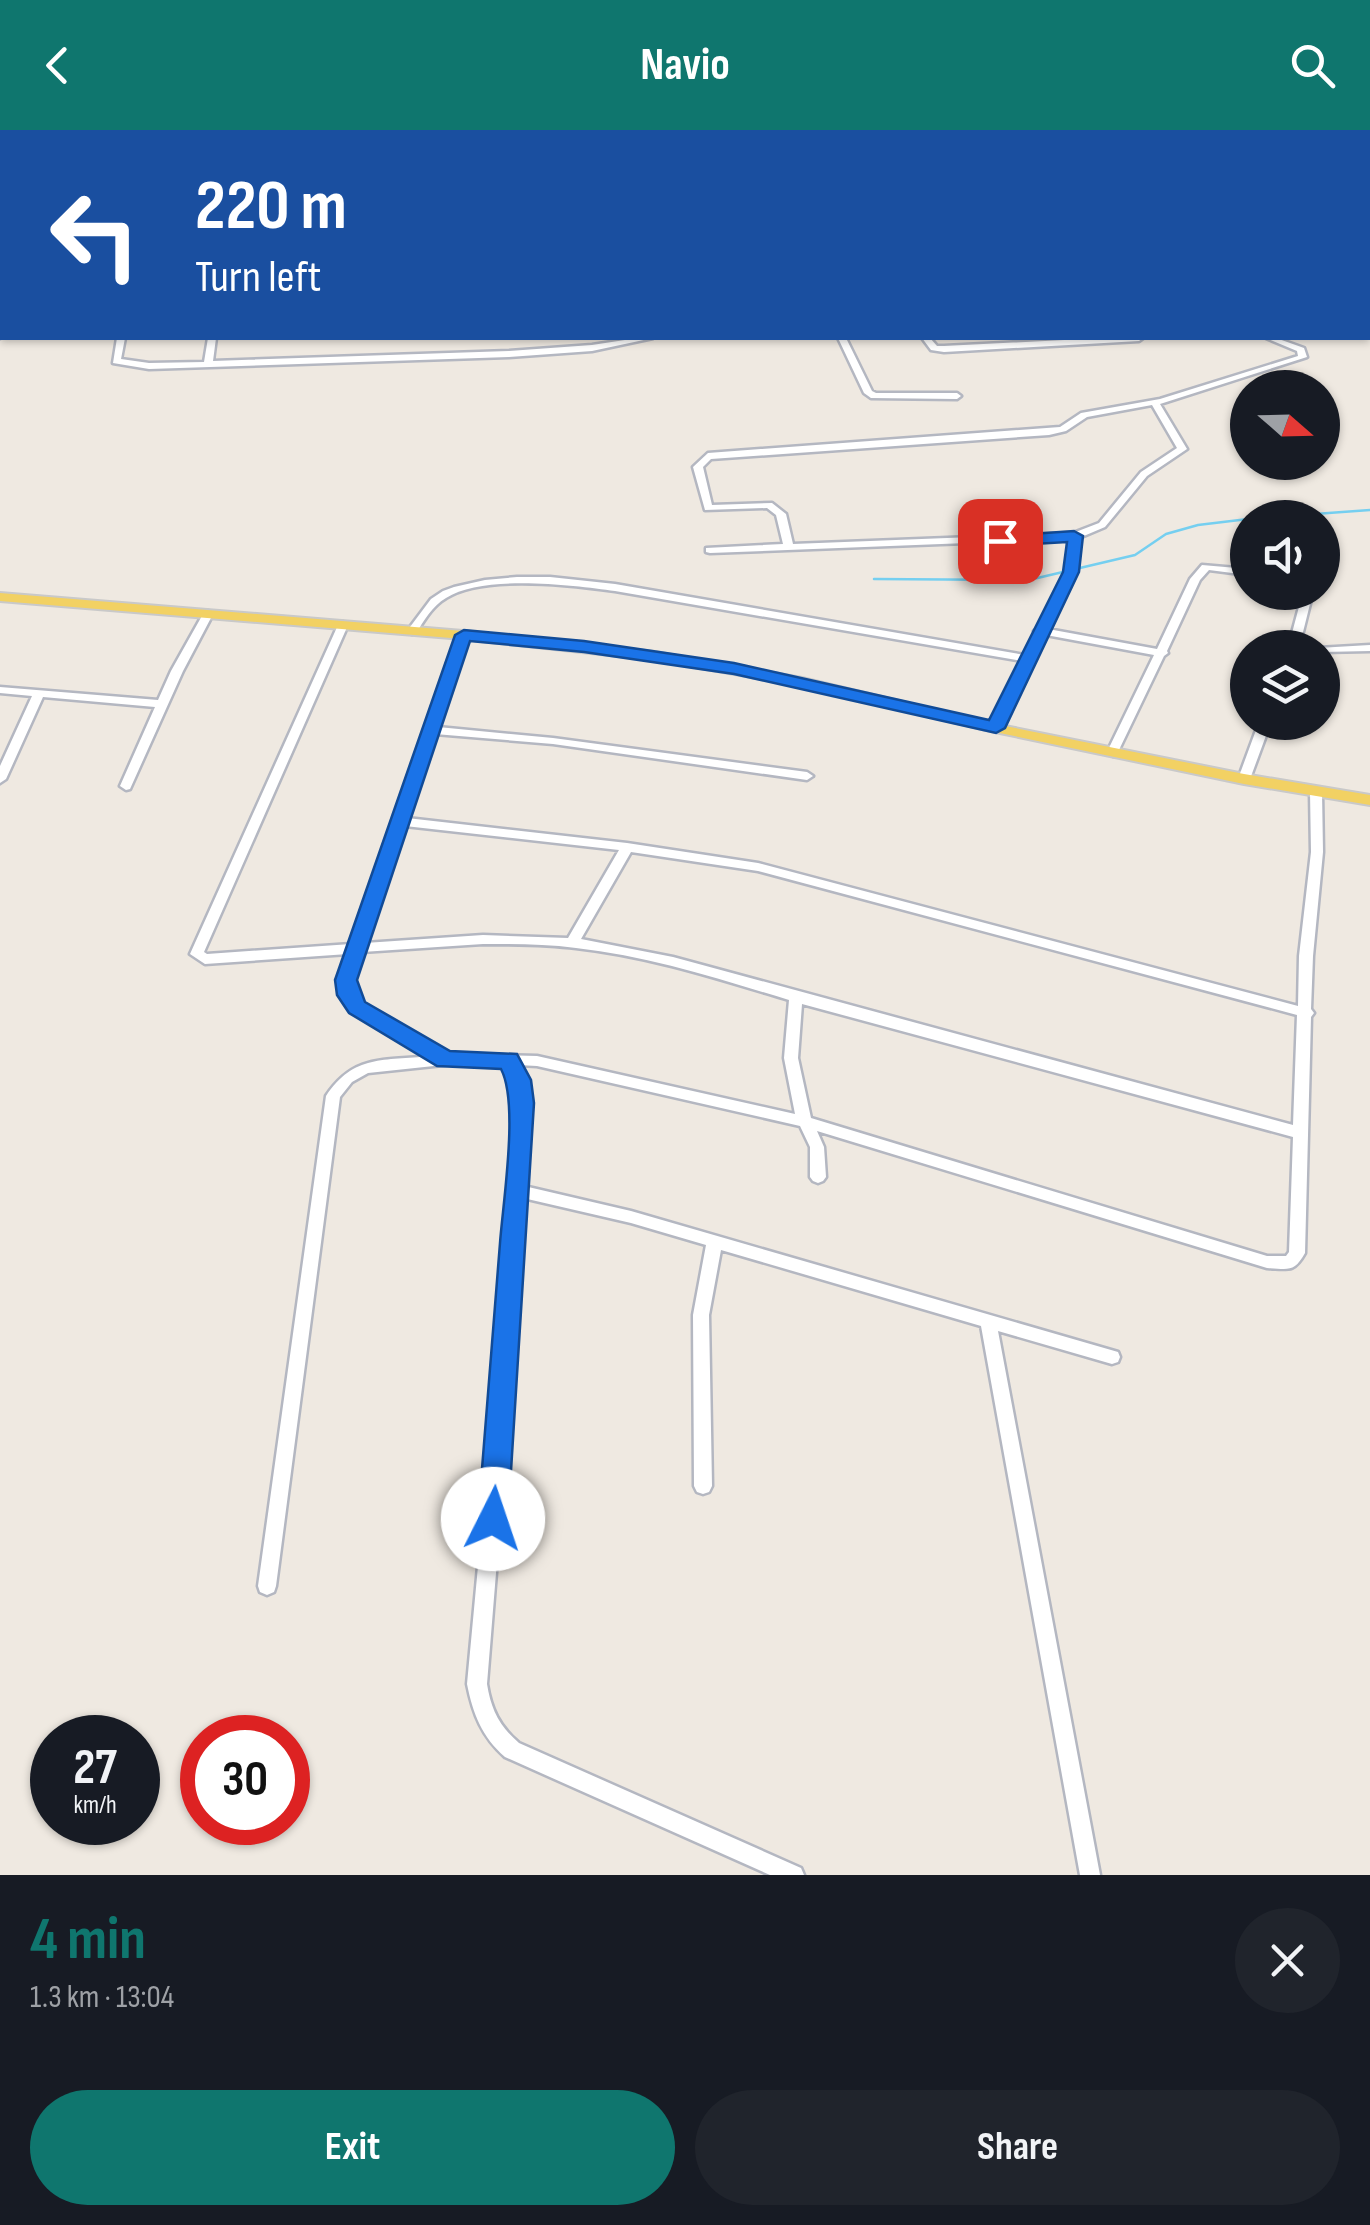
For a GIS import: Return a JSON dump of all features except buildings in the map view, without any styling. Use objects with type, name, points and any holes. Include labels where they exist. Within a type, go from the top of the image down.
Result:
[{"type":"main road","points":[[0,598],[584,646],[718,666],[1244,779],[1370,800]]},
{"type":"street","points":[[121,340],[116,361],[122,364],[208,365],[510,354],[592,348],[637,340]]},
{"type":"street","points":[[208,365],[212,340]]},
{"type":"street","points":[[843,340],[868,394],[958,396]]},
{"type":"street","points":[[927,340],[930,346],[944,349],[1104,340]]},
{"type":"street","points":[[789,547],[781,514],[770,505],[708,508],[698,466],[703,460],[708,456],[1049,432],[1063,429],[1084,415],[1155,402],[1302,357],[1301,350],[1275,340]]},
{"type":"street","points":[[710,550],[1074,536],[1102,525],[1144,474],[1182,449],[1155,402]]},
{"type":"street","points":[[996,728],[1039,630],[1071,572],[1074,536]]},
{"type":"street","points":[[1113,752],[1194,579],[1206,567],[1230,570]]},
{"type":"street","points":[[412,631],[436,598],[452,590],[536,580],[707,603],[1026,658]]},
{"type":"street","points":[[126,786],[208,614]]},
{"type":"street","points":[[342,625],[197,954],[205,959],[260,958],[358,946],[504,940],[572,943],[696,965],[796,998],[1301,1133]]},
{"type":"street","points":[[1039,630],[1163,652]]},
{"type":"street","points":[[446,1060],[357,1007],[348,995],[346,980],[464,635]]},
{"type":"street","points":[[1340,649],[1370,648]]},
{"type":"street","points":[[0,690],[162,704]]},
{"type":"street","points":[[0,779],[5,758],[40,692]]},
{"type":"street","points":[[434,730],[552,741],[807,776]]},
{"type":"street","points":[[1244,779],[1258,740]]},
{"type":"street","points":[[266,1586],[333,1096],[346,1078],[365,1068],[446,1060],[508,1060],[586,1070],[807,1122],[1267,1262],[1290,1263],[1297,1252],[1306,956],[1317,852],[1316,792]]},
{"type":"street","points":[[399,821],[628,847],[758,867],[1307,1012]]},
{"type":"street","points":[[572,943],[628,847]]},
{"type":"street","points":[[796,998],[792,1058],[801,1112],[816,1147],[818,1177]]},
{"type":"street","points":[[508,1060],[519,1080],[522,1103],[477,1684],[481,1710],[490,1731],[512,1750],[794,1875]]},
{"type":"street","points":[[516,1190],[632,1217],[1112,1357]]},
{"type":"street","points":[[703,1486],[702,1315],[715,1241]]},
{"type":"street","points":[[988,1321],[1090,1875]]},
{"type":"waterway","points":[[1340,512],[1370,510]]},
{"type":"waterway","points":[[874,579],[1029,580],[1135,555],[1166,534],[1230,521]]},
{"type":"route","points":[[493,1519],[518,1175],[522,1103],[519,1080],[508,1060],[446,1060],[357,1007],[348,995],[346,980],[464,635],[584,646],[734,669],[996,728],[1049,610],[1071,572],[1075,548],[1074,536],[1000,541]]}]
